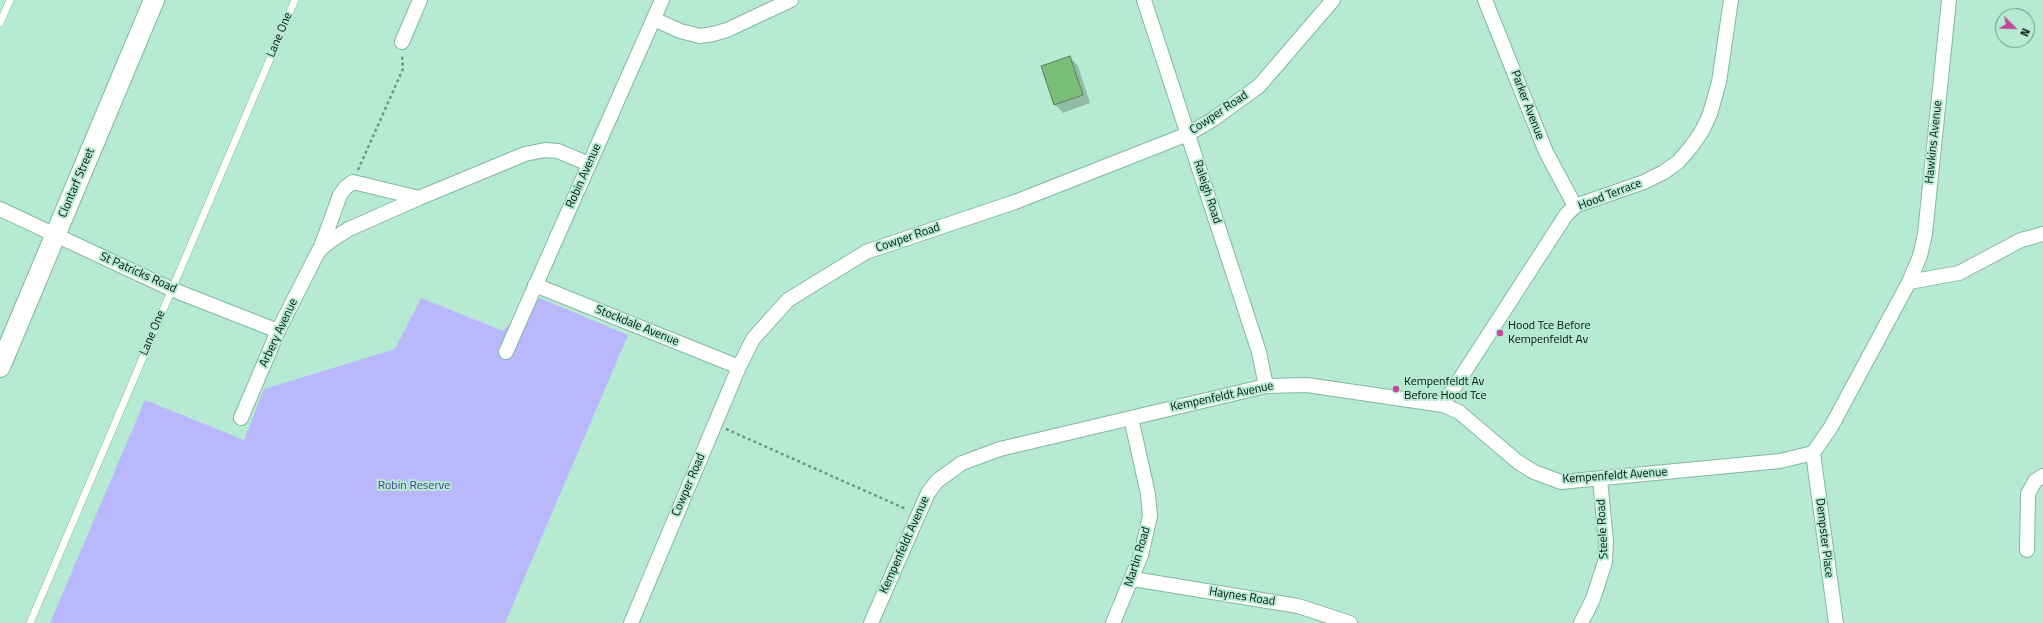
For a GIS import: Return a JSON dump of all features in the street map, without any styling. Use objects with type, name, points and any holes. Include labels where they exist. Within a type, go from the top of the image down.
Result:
[{"type":"street","name":"Clontarf Street","points":[[0,367],[154,0]]},
{"type":"street","points":[[402,42],[420,0]]},
{"type":"street","name":"Robin Avenue","points":[[506,352],[662,0]]},
{"type":"street","points":[[654,19],[680,31],[700,36],[727,30],[791,0]]},
{"type":"street","name":"Raleigh Road","points":[[1144,0],[1259,352],[1266,386]]},
{"type":"street","name":"Cowper Road","points":[[631,623],[739,367],[753,339],[788,300],[866,252],[1015,202],[1188,134],[1212,120],[1258,86],[1325,12],[1333,0]]},
{"type":"street","name":"Parker Avenue","points":[[1485,0],[1546,152],[1575,206]]},
{"type":"street","name":"Hood Terrace","points":[[1443,404],[1560,223],[1575,206],[1644,182],[1678,162],[1691,147],[1702,131],[1710,114],[1719,82],[1731,0]]},
{"type":"street","name":"Hawkins Avenue","points":[[1909,282],[1920,256],[1925,234],[1949,0]]},
{"type":"street","name":"Arbery Avenue","points":[[319,250],[349,229],[525,154],[544,150],[558,151],[589,164]]},
{"type":"street","points":[[353,182],[419,198]]},
{"type":"street","name":"Arbery Avenue","points":[[241,418],[278,331],[319,250],[340,195],[346,187],[353,182]]},
{"type":"street","name":"St Patricks Road","points":[[0,209],[171,289],[278,331]]},
{"type":"street","points":[[1813,453],[1831,427],[1909,282],[1959,273],[2021,240],[2043,234]]},
{"type":"street","name":"Stockdale Avenue","points":[[535,285],[739,367]]},
{"type":"street","name":"Kempenfeldt Avenue","points":[[871,623],[928,493],[937,481],[962,463],[1000,449],[1266,386],[1307,385],[1443,404],[1459,412],[1518,462],[1534,472],[1561,482],[1780,461],[1813,453]]},
{"type":"street","name":"Martin Road","points":[[1113,623],[1133,580],[1147,533],[1150,516],[1148,494],[1131,418]]},
{"type":"street","name":"Dempster Place","points":[[1813,453],[1836,623]]},
{"type":"street","points":[[2027,550],[2028,494],[2035,481],[2043,476]]},
{"type":"street","name":"Steele Road","points":[[1581,623],[1593,599],[1605,562],[1606,542],[1600,479]]},
{"type":"street","name":"Haynes Road","points":[[1133,580],[1298,606],[1350,623]]},
{"type":"lane","points":[[0,23],[10,0]]},
{"type":"lane","name":"Lane One","points":[[30,623],[295,0]]},
{"type":"path","points":[[353,182],[403,69],[402,42]]},
{"type":"path","points":[[715,424],[918,514]]},
{"type":"green space","name":"Robin Reserve","points":[[535,296],[628,335],[505,623],[50,623],[145,400],[244,440],[264,389],[395,349],[421,298],[503,331]]},
{"type":"building","points":[[1070,56],[1083,95],[1054,105],[1041,66]]},
{"type":"place","name":"Hood Tce Before Kempenfeldt Av","points":[[1500,333]]},
{"type":"place","name":"Kempenfeldt Av Before Hood Tce","points":[[1396,389]]}]
